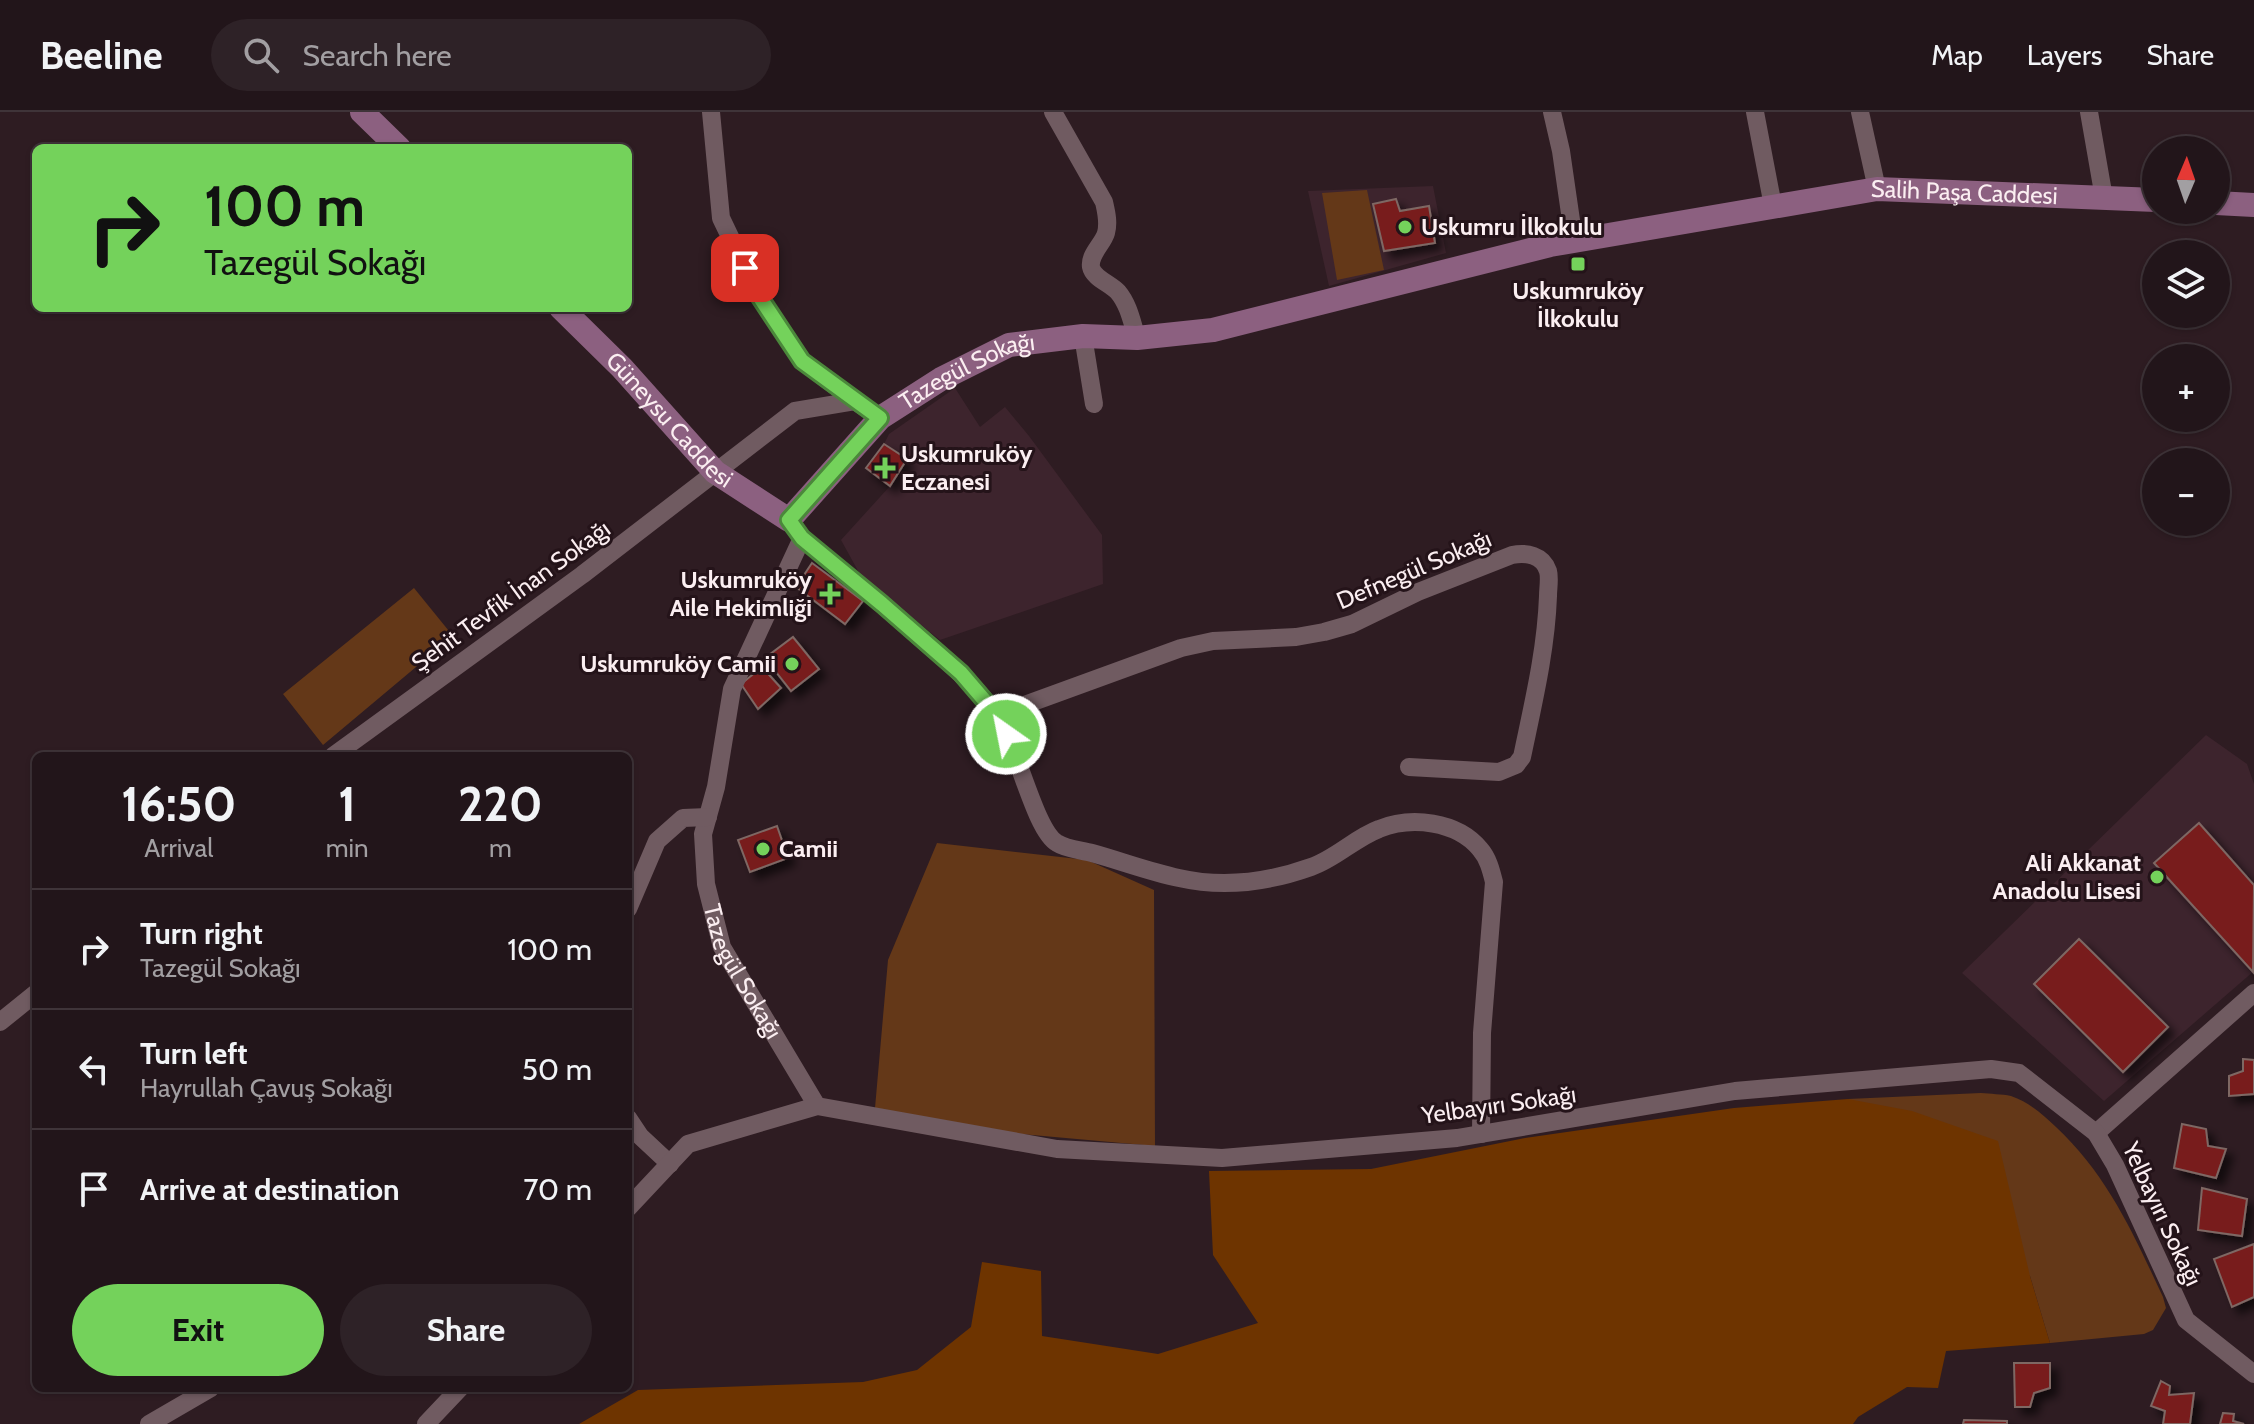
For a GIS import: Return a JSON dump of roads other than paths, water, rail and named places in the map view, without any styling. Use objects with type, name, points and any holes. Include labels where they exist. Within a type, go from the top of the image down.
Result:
[{"type":"street","points":[[362,112],[395,144]]},
{"type":"street","points":[[711,112],[721,218],[757,293],[802,361],[880,418]]},
{"type":"street","points":[[1053,112],[1104,202],[1106,232],[1091,266],[1094,273],[1118,291],[1128,308],[1137,338]]},
{"type":"street","points":[[1552,112],[1574,241]]},
{"type":"street","points":[[1755,112],[1773,206]]},
{"type":"street","points":[[1860,112],[1877,189]]},
{"type":"street","points":[[2089,112],[2104,198]]},
{"type":"street","name":"Salih Paşa Caddesi","points":[[1773,206],[1877,189],[2142,199]]},
{"type":"street","points":[[2230,204],[2254,205]]},
{"type":"street","name":"Tazegül Sokağı","points":[[817,1106],[722,947],[706,884],[703,834],[716,787],[732,689],[796,529],[880,418],[941,379],[1009,345],[1083,336],[1137,338],[1213,330],[1536,249],[1773,206]]},
{"type":"street","name":"Güneysu Caddesi","points":[[565,312],[622,368],[715,472],[796,529]]},
{"type":"street","points":[[1083,336],[1094,404]]},
{"type":"street","name":"Şehit Tevfik İnan Sokağı","points":[[339,752],[582,575],[795,411],[855,401]]},
{"type":"street","points":[[796,529],[961,673],[997,715],[1042,825],[1056,843],[1180,878],[1237,883],[1315,866],[1376,830],[1408,822],[1447,827],[1467,837],[1481,849],[1490,865],[1494,882],[1482,1033],[1481,1134]]},
{"type":"street","name":"Defnegül Sokağı","points":[[997,715],[1181,648],[1213,641],[1296,637],[1324,632],[1352,624],[1418,592],[1512,555],[1523,553],[1538,558],[1549,573],[1547,622],[1522,757],[1516,765],[1499,772],[1409,767]]},
{"type":"street","points":[[632,900],[657,841],[683,818],[708,817]]},
{"type":"street","points":[[2096,1133],[2254,993]]},
{"type":"street","points":[[0,1022],[32,996]]},
{"type":"street","name":"Yelbayırı Sokağı","points":[[632,1204],[688,1144],[817,1106],[1057,1149],[1207,1157],[1481,1134],[1735,1091],[1991,1069],[2019,1073],[2096,1133],[2115,1165],[2186,1320],[2254,1374]]},
{"type":"street","points":[[632,1124],[640,1136],[670,1164]]},
{"type":"street","points":[[149,1424],[204,1392]]},
{"type":"street","points":[[426,1424],[456,1392]]},
{"type":"place","name":"Uskumru İlkokulu","points":[[1405,227]]},
{"type":"place","name":"Uskumruköy İlkokulu","points":[[1578,264]]},
{"type":"place","name":"Uskumruköy Eczanesi","points":[[885,468]]},
{"type":"place","name":"Uskumruköy Aile Hekimliği","points":[[830,594]]},
{"type":"place","name":"Uskumruköy Camii","points":[[792,664]]},
{"type":"place","name":"Camii","points":[[763,849]]},
{"type":"place","name":"Ali Akkanat Anadolu Lisesi","points":[[2157,877]]}]
